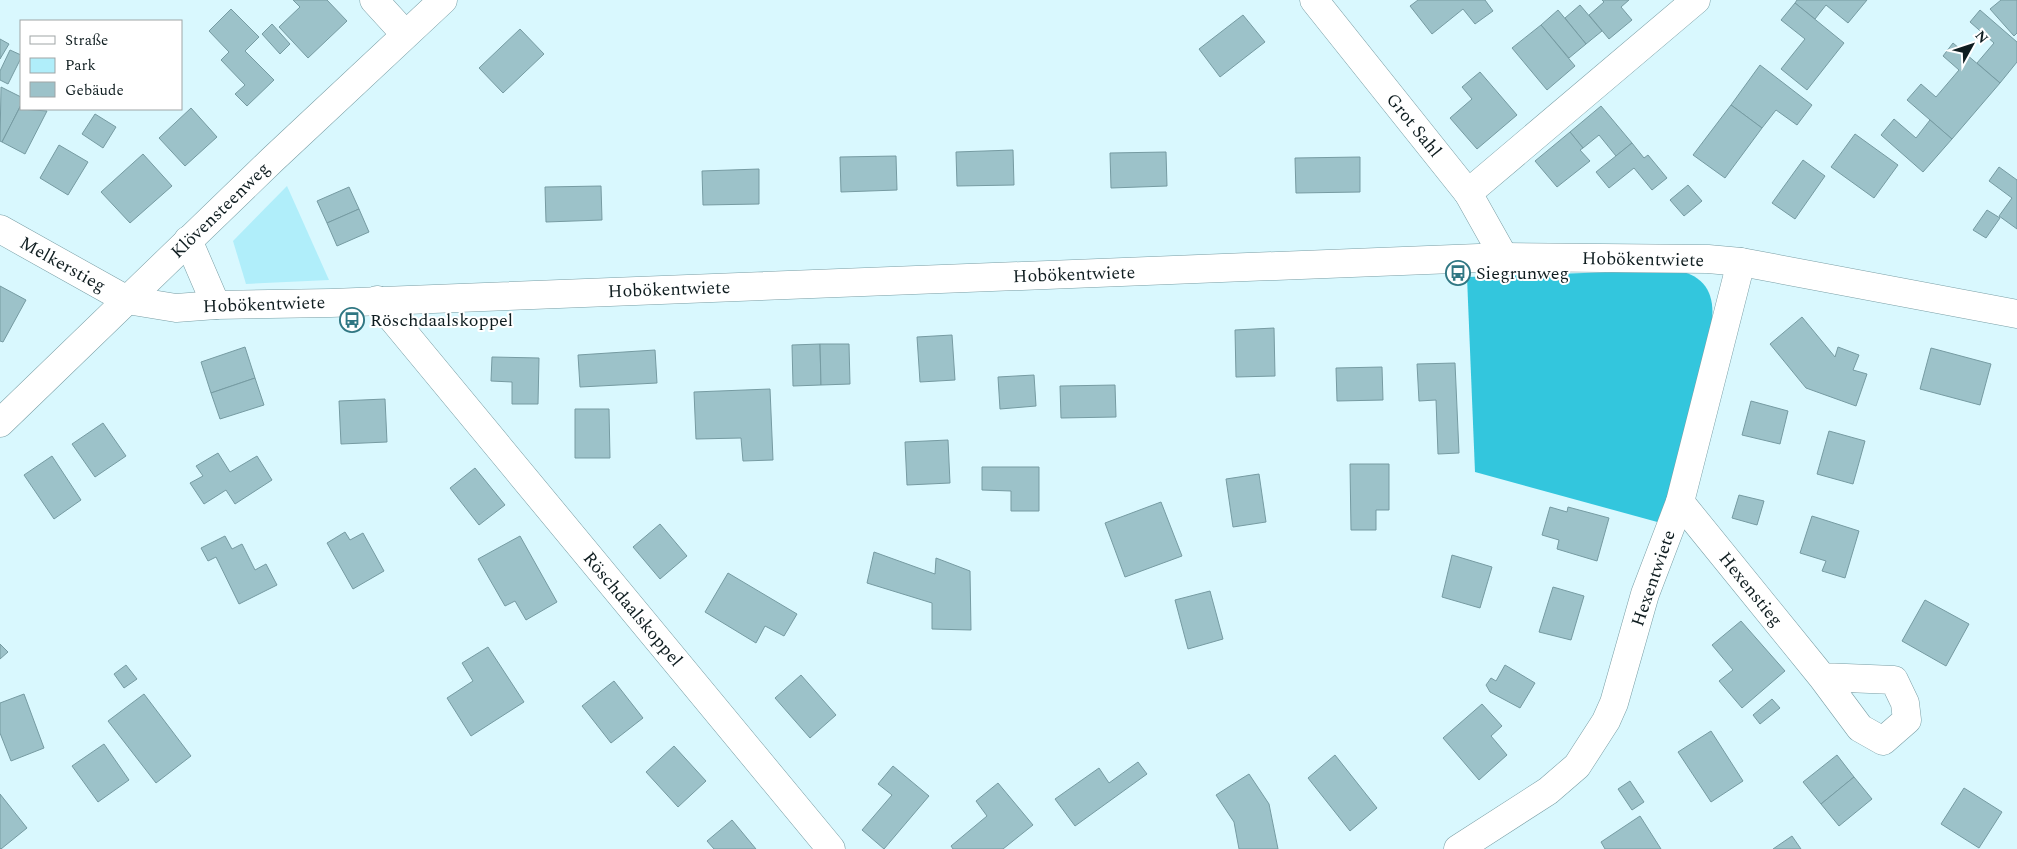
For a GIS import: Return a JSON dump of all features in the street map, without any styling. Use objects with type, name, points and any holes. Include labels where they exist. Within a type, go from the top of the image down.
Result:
[{"type":"street","points":[[374,0],[405,34]]},
{"type":"street","name":"Klövensteenweg","points":[[0,423],[188,240],[443,0]]},
{"type":"street","name":"Grot Sahl","points":[[1314,0],[1468,193],[1504,257]]},
{"type":"street","points":[[1468,193],[1696,0]]},
{"type":"street","name":"Melkerstieg","points":[[0,229],[126,300]]},
{"type":"street","points":[[188,240],[216,305]]},
{"type":"street","name":"Hobökentwiete","points":[[126,300],[176,308],[1504,257],[1708,259],[1741,262],[2017,314]]},
{"type":"street","name":"Hexentwiete","points":[[1473,845],[1548,791],[1576,766],[1592,745],[1614,703],[1645,594],[1680,502],[1741,262]]},
{"type":"street","name":"Röschdaalskoppel","points":[[377,300],[831,849]]},
{"type":"street","name":"Hexenstieg","points":[[1680,502],[1822,677]]},
{"type":"green space","points":[[287,186],[329,280],[246,284],[233,241]]},
{"type":"shaded area","points":[[1674,270],[1693,276],[1705,286],[1711,301],[1712,320],[1661,523],[1475,472],[1467,277]]},
{"type":"building","points":[[293,0],[327,0],[347,21],[308,58],[279,27],[300,7]]},
{"type":"building","points":[[1418,0],[1485,0],[1493,11],[1475,24],[1463,9],[1432,34],[1410,6]]},
{"type":"building","points":[[1602,0],[1629,0],[1621,7],[1632,20],[1609,39],[1589,15],[1604,2]]},
{"type":"building","points":[[1797,0],[1867,0],[1848,23],[1826,5],[1815,19],[1795,3]]},
{"type":"building","points":[[2001,0],[2017,0],[2017,33],[2014,36],[1990,9]]},
{"type":"building","points":[[1795,3],[1844,43],[1807,90],[1781,69],[1805,39],[1781,20]]},
{"type":"building","points":[[1580,5],[1602,31],[1586,44],[1565,18]]},
{"type":"building","points":[[231,9],[259,37],[245,51],[274,80],[247,106],[235,94],[245,85],[221,60],[229,52],[209,31]]},
{"type":"building","points":[[1558,10],[1586,44],[1569,58],[1541,25]]},
{"type":"building","points":[[1980,10],[2017,42],[2017,62],[2000,83],[1977,63],[1994,43],[1970,22]]},
{"type":"building","points":[[1243,15],[1265,42],[1220,77],[1199,49]]},
{"type":"building","points":[[272,24],[290,44],[280,54],[262,34]]},
{"type":"building","points":[[1541,25],[1575,66],[1547,90],[1512,48]]},
{"type":"building","points":[[520,29],[544,54],[503,93],[479,68]]},
{"type":"building","points":[[0,39],[9,44],[0,59]]},
{"type":"building","points":[[1953,43],[2000,83],[1952,139],[1907,100],[1921,84],[1936,97],[1959,70],[1943,56]]},
{"type":"building","points":[[10,50],[20,55],[20,60],[8,84],[0,80],[0,71]]},
{"type":"building","points":[[1760,65],[1812,105],[1797,125],[1776,110],[1762,128],[1731,105]]},
{"type":"building","points":[[1480,72],[1517,115],[1477,149],[1450,118],[1472,99],[1462,87]]},
{"type":"building","points":[[1,87],[20,96],[20,107],[2,142],[0,141]]},
{"type":"building","points":[[1731,105],[1762,128],[1725,178],[1693,155]]},
{"type":"building","points":[[1601,106],[1632,143],[1616,156],[1599,135],[1583,148],[1570,132]]},
{"type":"building","points":[[20,107],[20,110],[47,111],[25,154],[2,142]]},
{"type":"building","points":[[191,108],[217,137],[185,166],[159,138]]},
{"type":"building","points":[[95,114],[116,127],[103,148],[82,134]]},
{"type":"building","points":[[1894,119],[1916,138],[1930,120],[1952,139],[1923,172],[1881,135]]},
{"type":"building","points":[[1570,132],[1583,148],[1580,150],[1590,161],[1557,187],[1535,161]]},
{"type":"building","points":[[1855,134],[1898,165],[1874,198],[1831,167]]},
{"type":"building","points":[[1632,143],[1644,158],[1648,155],[1667,178],[1652,190],[1634,168],[1609,188],[1596,172]]},
{"type":"building","points":[[59,145],[88,162],[68,195],[40,178]]},
{"type":"building","points":[[1013,150],[1014,185],[957,186],[956,152]]},
{"type":"building","points":[[1166,152],[1167,186],[1111,188],[1110,153]]},
{"type":"building","points":[[143,154],[172,186],[130,223],[101,192]]},
{"type":"building","points":[[896,156],[897,190],[841,192],[840,157]]},
{"type":"building","points":[[1360,157],[1360,192],[1296,193],[1295,158]]},
{"type":"building","points":[[1803,160],[1825,176],[1795,219],[1772,203]]},
{"type":"building","points":[[1999,167],[2017,180],[2017,229],[1999,216],[2012,198],[1989,181]]},
{"type":"building","points":[[759,169],[759,204],[703,205],[702,171]]},
{"type":"building","points":[[1688,185],[1702,201],[1684,216],[1670,200]]},
{"type":"building","points":[[601,186],[602,220],[546,222],[545,187]]},
{"type":"building","points":[[349,187],[359,209],[327,223],[317,201]]},
{"type":"building","points":[[359,209],[369,232],[337,246],[327,223]]},
{"type":"building","points":[[1987,210],[2000,218],[1986,238],[1973,230]]},
{"type":"building","points":[[0,286],[26,300],[3,342],[0,341]]},
{"type":"building","points":[[1802,317],[1835,357],[1838,347],[1859,355],[1853,370],[1867,374],[1856,406],[1806,388],[1770,344]]},
{"type":"building","points":[[1274,328],[1275,376],[1236,377],[1235,330]]},
{"type":"building","points":[[952,335],[955,380],[920,382],[917,337]]},
{"type":"building","points":[[820,344],[821,385],[793,386],[792,345]]},
{"type":"building","points":[[820,344],[849,344],[850,384],[821,385]]},
{"type":"building","points":[[245,347],[255,378],[211,393],[201,362]]},
{"type":"building","points":[[1931,348],[1991,364],[1980,405],[1920,389]]},
{"type":"building","points":[[655,350],[657,383],[580,387],[578,355]]},
{"type":"building","points":[[492,357],[539,358],[538,404],[512,404],[512,382],[491,381]]},
{"type":"building","points":[[1455,363],[1459,453],[1438,454],[1436,400],[1419,401],[1417,364]]},
{"type":"building","points":[[1382,367],[1383,400],[1337,401],[1336,368]]},
{"type":"building","points":[[1034,375],[1036,406],[1000,409],[998,377]]},
{"type":"building","points":[[255,378],[264,405],[220,419],[211,393]]},
{"type":"building","points":[[1115,385],[1116,417],[1061,418],[1060,386]]},
{"type":"building","points":[[770,389],[773,460],[743,461],[741,438],[696,439],[694,392]]},
{"type":"building","points":[[385,399],[387,442],[341,444],[339,401]]},
{"type":"building","points":[[1751,401],[1788,411],[1780,444],[1742,435]]},
{"type":"building","points":[[575,409],[609,409],[610,458],[575,458]]},
{"type":"building","points":[[103,423],[126,456],[95,477],[72,444]]},
{"type":"building","points":[[1829,431],[1865,441],[1853,484],[1817,474]]},
{"type":"building","points":[[948,440],[950,483],[907,485],[905,442]]},
{"type":"building","points":[[218,453],[230,472],[257,456],[272,480],[235,504],[226,490],[204,504],[190,483],[203,476],[196,466]]},
{"type":"building","points":[[52,456],[81,500],[54,519],[24,475]]},
{"type":"building","points":[[1350,464],[1389,464],[1389,510],[1376,510],[1376,530],[1351,530]]},
{"type":"building","points":[[982,467],[1039,467],[1039,511],[1011,511],[1011,491],[982,490]]},
{"type":"building","points":[[475,468],[505,505],[479,525],[450,488]]},
{"type":"building","points":[[1259,474],[1266,522],[1233,527],[1226,479]]},
{"type":"building","points":[[1739,495],[1764,501],[1757,525],[1732,518]]},
{"type":"building","points":[[1161,502],[1182,556],[1125,577],[1105,523]]},
{"type":"building","points":[[1550,507],[1567,512],[1568,507],[1609,518],[1597,561],[1557,549],[1559,540],[1542,535]]},
{"type":"building","points":[[1812,516],[1859,531],[1845,578],[1822,571],[1826,561],[1800,553]]},
{"type":"building","points":[[660,524],[687,556],[660,579],[633,547]]},
{"type":"building","points":[[345,532],[350,540],[363,533],[384,571],[353,589],[327,543]]},
{"type":"building","points":[[225,536],[232,549],[242,544],[255,570],[266,564],[277,585],[239,604],[216,557],[208,561],[201,548]]},
{"type":"building","points":[[520,536],[557,602],[526,620],[515,601],[505,606],[478,559]]},
{"type":"building","points":[[874,552],[935,574],[936,558],[970,571],[971,630],[932,629],[932,603],[867,583]]},
{"type":"building","points":[[1452,555],[1492,567],[1480,608],[1442,597]]},
{"type":"building","points":[[728,573],[797,614],[784,636],[765,626],[756,643],[705,612]]},
{"type":"building","points":[[1553,587],[1584,596],[1571,640],[1539,632]]},
{"type":"building","points":[[1210,591],[1223,639],[1188,649],[1175,600]]},
{"type":"building","points":[[1925,600],[1969,624],[1946,666],[1902,641]]},
{"type":"building","points":[[1741,621],[1785,671],[1742,708],[1719,681],[1733,670],[1712,645]]},
{"type":"building","points":[[0,644],[8,652],[0,659]]},
{"type":"building","points":[[488,647],[524,702],[471,736],[447,698],[473,681],[462,663]]},
{"type":"building","points":[[126,665],[137,679],[124,688],[114,674]]},
{"type":"building","points":[[1505,665],[1535,683],[1520,708],[1490,692],[1486,685],[1491,678],[1496,681]]},
{"type":"building","points":[[801,675],[836,715],[810,738],[775,698]]},
{"type":"building","points":[[614,681],[643,718],[611,743],[582,706]]},
{"type":"building","points":[[24,694],[44,748],[11,761],[0,733],[0,703]]},
{"type":"building","points":[[144,694],[191,756],[156,783],[108,721]]},
{"type":"building","points":[[1772,699],[1780,708],[1760,724],[1753,715]]},
{"type":"building","points":[[1482,704],[1502,726],[1491,736],[1507,755],[1479,780],[1443,738]]},
{"type":"building","points":[[1711,731],[1743,781],[1711,802],[1678,752]]},
{"type":"building","points":[[104,744],[129,780],[98,802],[72,766]]},
{"type":"building","points":[[674,746],[706,781],[678,807],[646,772]]},
{"type":"building","points":[[1335,755],[1377,808],[1350,831],[1308,778]]},
{"type":"building","points":[[1837,755],[1854,777],[1821,804],[1803,782]]},
{"type":"building","points":[[1138,762],[1147,774],[1075,826],[1055,799],[1099,768],[1109,783]]},
{"type":"building","points":[[893,766],[929,796],[884,849],[862,830],[892,795],[878,784]]},
{"type":"building","points":[[1249,774],[1269,804],[1278,849],[1239,849],[1234,822],[1216,795]]},
{"type":"building","points":[[1854,777],[1872,799],[1839,826],[1821,804]]},
{"type":"building","points":[[1630,781],[1644,802],[1632,810],[1618,789]]},
{"type":"building","points":[[998,783],[1033,825],[1003,849],[953,849],[951,846],[987,816],[976,801]]},
{"type":"building","points":[[1964,788],[2002,812],[1979,848],[1941,824]]},
{"type":"building","points":[[0,794],[27,828],[1,849],[0,848]]},
{"type":"building","points":[[1640,816],[1661,849],[1605,849],[1601,842]]},
{"type":"building","points":[[732,820],[756,849],[714,849],[707,841]]},
{"type":"building","points":[[1792,836],[1801,849],[1773,849]]},
{"type":"place","name":"Siegrunweg","points":[[1458,273]]},
{"type":"place","name":"Röschdaalskoppel","points":[[352,320]]}]
